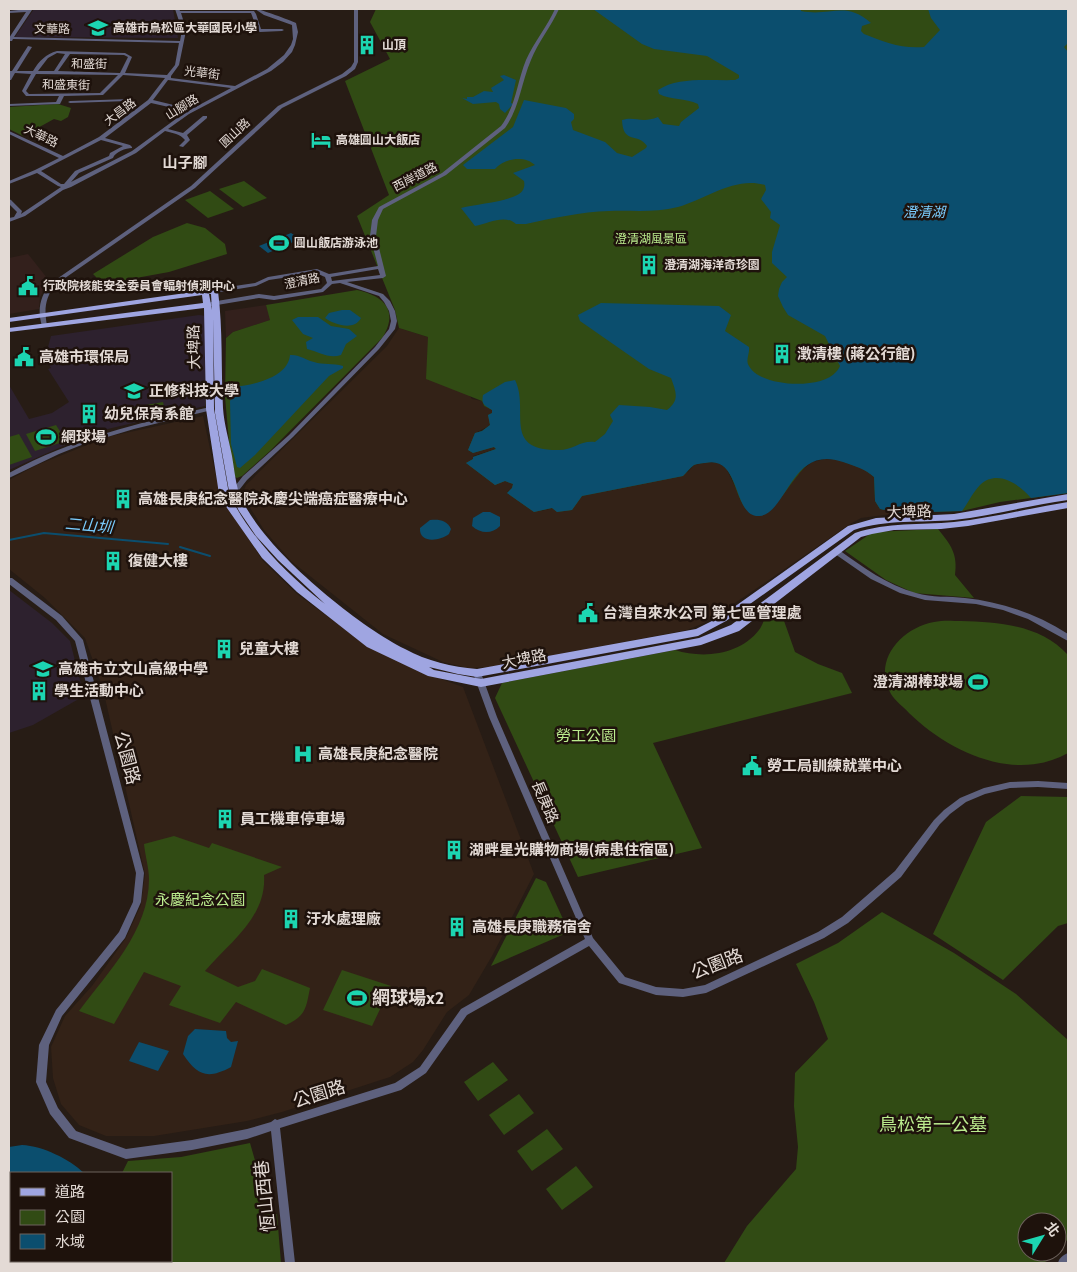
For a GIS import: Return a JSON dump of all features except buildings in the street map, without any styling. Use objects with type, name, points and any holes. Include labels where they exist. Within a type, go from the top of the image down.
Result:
[{"type":"main road","name":"澄清路","points":[[9,320],[214,291]]},
{"type":"main road","name":"大埤路","points":[[214,291],[212,304],[210,409],[224,494],[230,506],[265,556],[300,590],[371,644],[432,672],[481,683],[701,640],[735,628],[858,535],[890,526],[952,525],[1068,505]]},
{"type":"main road","name":"大埤路","points":[[205,292],[212,304],[219,410],[234,492],[243,511],[277,555],[328,602],[377,638],[400,652],[438,666],[459,671],[477,672],[698,632],[724,619],[851,528],[864,522],[882,519],[956,516],[1016,504],[1068,497]]},
{"type":"main road","name":"澄清路","points":[[9,330],[212,304]]},
{"type":"street","points":[[9,12],[30,9]]},
{"type":"street","points":[[10,39],[30,9]]},
{"type":"street","name":"山腳路","points":[[9,225],[46,198],[138,149],[187,113],[269,70],[279,62],[291,50],[297,35],[294,24],[284,18],[266,15],[257,9]]},
{"type":"street","name":"圓山路","points":[[44,325],[42,314],[43,297],[53,284],[193,187],[285,103],[344,75],[353,68],[356,62],[356,9]]},
{"type":"street","name":"西岸道路","points":[[338,282],[382,276],[374,236],[375,220],[381,208],[444,174],[488,140],[511,118],[526,67],[534,48],[552,22],[557,9]]},
{"type":"street","points":[[177,10],[252,12],[260,31]]},
{"type":"street","name":"大昌路","points":[[9,183],[64,158],[101,138],[150,101],[177,65],[184,30],[177,10]]},
{"type":"street","points":[[9,30],[16,30]]},
{"type":"street","points":[[184,30],[282,30]]},
{"type":"street","points":[[10,39],[39,40]]},
{"type":"street","name":"文華路","points":[[10,39],[182,42]]},
{"type":"street","points":[[9,79],[11,72],[30,48]]},
{"type":"street","points":[[35,73],[51,53],[68,53],[125,54],[130,56],[122,74]]},
{"type":"street","points":[[56,73],[68,53]]},
{"type":"street","name":"和盛街","points":[[11,72],[122,74],[169,78]]},
{"type":"street","name":"和盛東街","points":[[35,73],[24,91],[28,95],[95,96],[105,92],[122,74]]},
{"type":"street","name":"光華街","points":[[169,78],[234,87]]},
{"type":"street","points":[[9,105],[58,103],[62,95]]},
{"type":"street","points":[[92,104],[95,96]]},
{"type":"street","points":[[70,102],[92,104],[128,100]]},
{"type":"street","points":[[150,101],[184,109],[187,110],[187,113],[212,118]]},
{"type":"street","points":[[184,135],[205,116]]},
{"type":"street","points":[[165,130],[184,135],[188,140],[181,146]]},
{"type":"street","name":"大華路","points":[[9,132],[64,158]]},
{"type":"street","points":[[101,138],[138,149]]},
{"type":"street","points":[[37,171],[67,186],[77,172],[111,157],[112,154],[128,146]]},
{"type":"street","points":[[9,176],[17,180]]},
{"type":"street","points":[[9,201],[20,212],[16,217]]},
{"type":"street","name":"山腳路","points":[[9,220],[23,215]]},
{"type":"street","points":[[328,276],[380,268]]},
{"type":"street","name":"澄清路","points":[[212,304],[259,296],[274,298],[324,290],[330,283],[328,276],[317,272],[268,279],[256,284],[214,291]]},
{"type":"street","points":[[234,492],[245,478],[291,436],[370,355],[392,329],[394,321],[392,311],[387,301],[381,295],[338,282],[330,283]]},
{"type":"street","points":[[9,476],[55,452],[103,434],[210,409]]},
{"type":"street","points":[[837,552],[888,585],[914,596],[964,600],[993,605],[1024,614],[1056,629],[1068,638]]},
{"type":"street","name":"公園路","points":[[9,580],[58,618],[79,640],[140,873],[137,902],[122,935],[59,1013],[44,1045],[41,1082],[54,1111],[73,1135],[126,1154],[192,1145],[247,1134],[398,1088],[423,1070],[464,1012],[590,940],[622,980],[656,992],[682,993],[706,989],[821,935],[845,920],[898,874],[937,822],[946,812],[963,800],[984,790],[1010,785],[1068,786]]},
{"type":"street","name":"長庚路","points":[[477,672],[493,717],[590,940]]},
{"type":"street","name":"恆山西巷","points":[[275,1124],[290,1263]]},
{"type":"street","points":[[1063,1263],[1068,1258]]},
{"type":"shaded area","name":"高雄市鳥松區大華國民小學","points":[[34,9],[173,9],[178,38],[15,37]]},
{"type":"shaded area","name":"行政院核能安全委員會輻射偵測中心","points":[[28,254],[51,283],[45,288],[40,297],[39,309],[9,314],[9,258]]},
{"type":"shaded area","points":[[266,305],[271,320],[233,332],[226,338],[225,311]]},
{"type":"shaded area","name":"正修科技大學","points":[[199,315],[206,316],[205,406],[95,432],[9,470],[9,385],[29,419],[52,413],[69,402],[48,369],[51,368],[45,358],[51,336]]},
{"type":"shaded area","points":[[399,328],[428,337],[472,399],[482,401],[484,406],[492,410],[492,413],[488,415],[491,425],[475,433],[468,450],[473,453],[494,447],[496,449],[473,456],[473,459],[467,463],[513,484],[512,488],[507,492],[541,511],[576,502],[582,496],[688,472],[694,465],[709,462],[719,463],[726,468],[745,507],[771,510],[797,474],[812,462],[825,459],[839,460],[865,469],[874,477],[875,501],[880,509],[899,513],[861,518],[850,524],[704,623],[687,630],[491,667],[468,668],[443,662],[383,634],[291,561],[264,530],[242,495],[246,485],[387,346]]},
{"type":"shaded area","name":"高雄長庚紀念醫院","points":[[203,416],[220,495],[263,561],[297,594],[369,647],[430,675],[463,687],[534,874],[492,956],[469,995],[447,1012],[423,1050],[413,1062],[390,1077],[282,1112],[247,1121],[154,1136],[106,1136],[79,1125],[61,1104],[53,1078],[51,1047],[65,1016],[92,986],[126,938],[141,905],[145,874],[103,689],[85,638],[45,598],[9,569],[9,480],[37,465],[107,437]]},
{"type":"shaded area","name":"高雄市立文山高級中學","points":[[9,590],[52,623],[70,641],[84,696],[33,725],[9,733]]},
{"type":"green space","name":"澄清湖","points":[[376,9],[1068,9],[1068,493],[1000,502],[962,511],[899,513],[880,509],[875,501],[874,477],[871,474],[861,468],[843,462],[826,459],[813,461],[806,466],[776,504],[761,515],[753,514],[746,509],[729,473],[716,462],[694,465],[683,476],[582,496],[572,510],[557,512],[552,508],[534,512],[507,493],[513,484],[505,481],[495,485],[466,463],[473,459],[473,457],[496,449],[494,447],[473,453],[468,450],[475,433],[482,431],[490,425],[488,415],[492,413],[492,410],[484,406],[482,401],[426,379],[428,337],[399,328],[395,310],[357,216],[389,195],[345,81],[390,59],[370,22]]},
{"type":"green space","points":[[58,104],[71,108],[68,117],[61,121],[54,119],[23,136],[9,129],[9,107]]},
{"type":"green space","points":[[244,181],[267,198],[243,207],[219,189]]},
{"type":"green space","points":[[210,191],[234,209],[208,218],[185,200]]},
{"type":"green space","points":[[187,223],[205,228],[225,244],[227,254],[169,272],[103,284],[93,274],[153,237]]},
{"type":"green space","points":[[357,290],[374,296],[386,305],[389,311],[389,319],[388,327],[383,337],[270,451],[242,476],[237,478],[232,475],[225,397],[226,338],[233,332],[270,320],[266,305]]},
{"type":"green space","points":[[163,402],[165,411],[130,418],[128,408]]},
{"type":"green space","name":"網球場","points":[[56,425],[66,441],[35,451],[26,434]]},
{"type":"green space","points":[[19,434],[32,457],[9,465],[9,437]]},
{"type":"green space","points":[[938,529],[947,540],[954,555],[955,575],[974,598],[914,593],[886,580],[845,551],[873,532]]},
{"type":"green space","name":"勞工公園","points":[[766,615],[783,618],[795,652],[818,664],[842,673],[852,693],[653,743],[702,848],[578,877],[495,698],[502,683],[675,650],[697,654],[720,653],[742,645],[751,638],[760,628]]},
{"type":"green space","name":"澄清湖棒球場","points":[[937,621],[1004,624],[1032,631],[1057,645],[1068,655],[1068,753],[1048,761],[1026,765],[1005,764],[984,759],[963,751],[943,740],[925,727],[893,697],[886,682],[885,670],[893,648],[901,639],[922,625]]},
{"type":"green space","points":[[1021,796],[1068,797],[1068,923],[1058,926],[1003,980],[933,934],[986,822]]},
{"type":"green space","name":"永慶紀念公園","points":[[174,836],[209,848],[212,843],[282,867],[264,875],[260,904],[253,916],[245,928],[205,971],[238,987],[255,981],[262,969],[310,988],[304,1011],[293,1022],[286,1025],[236,1002],[220,1023],[169,1005],[181,986],[144,972],[114,1024],[79,1011],[125,950],[142,916],[147,898],[149,879],[144,844]]},
{"type":"green space","points":[[536,878],[546,882],[569,932],[491,966]]},
{"type":"green space","name":"鳥松第一公墓","points":[[882,912],[954,953],[1016,994],[1068,1040],[1068,1239],[1067,1212],[1017,1212],[1017,1262],[1044,1263],[724,1263],[747,1226],[796,1169],[798,1147],[794,1106],[795,1073],[828,1039],[814,1002],[796,964],[838,943]]},
{"type":"green space","name":"網球場x2","points":[[342,970],[391,986],[372,1026],[323,1010]]},
{"type":"green space","points":[[493,1062],[508,1080],[478,1101],[464,1082]]},
{"type":"green space","points":[[519,1094],[534,1113],[504,1135],[489,1115]]},
{"type":"green space","points":[[547,1129],[563,1149],[532,1171],[517,1151]]},
{"type":"green space","points":[[250,1143],[270,1213],[277,1214],[281,1263],[57,1263],[172,1262],[172,1172],[122,1172],[128,1161],[181,1157]]},
{"type":"green space","points":[[576,1166],[593,1187],[562,1210],[546,1189]]},
{"type":"water","name":"澄清湖","points":[[593,9],[801,9],[801,11],[812,12],[845,11],[862,16],[871,23],[862,26],[861,31],[864,34],[893,44],[908,47],[924,47],[940,30],[931,18],[928,9],[1068,9],[1068,43],[1064,47],[1068,52],[1068,493],[1031,498],[1007,480],[993,478],[980,485],[962,511],[899,513],[880,509],[875,501],[874,477],[871,474],[847,463],[826,459],[812,462],[801,470],[769,512],[760,516],[751,514],[745,508],[725,468],[717,463],[705,463],[694,465],[683,476],[582,496],[572,510],[557,512],[552,508],[534,512],[507,493],[513,484],[505,481],[495,485],[466,463],[473,459],[473,457],[496,449],[494,447],[473,453],[468,450],[475,433],[482,431],[490,425],[488,415],[492,413],[492,410],[483,403],[483,395],[505,382],[515,380],[519,392],[521,427],[524,436],[530,444],[541,449],[564,450],[585,442],[595,442],[605,434],[613,421],[610,415],[619,405],[667,410],[674,403],[676,396],[671,378],[649,369],[580,321],[578,315],[601,303],[719,306],[731,315],[725,331],[749,347],[747,361],[749,366],[755,373],[777,382],[805,384],[818,382],[828,378],[840,366],[825,336],[788,315],[778,296],[782,282],[787,277],[772,263],[772,252],[780,225],[770,218],[771,212],[761,199],[766,190],[765,185],[754,183],[732,186],[669,209],[588,213],[526,224],[516,224],[502,219],[475,226],[461,208],[507,199],[519,194],[523,190],[524,181],[513,173],[535,165],[531,162],[520,159],[509,160],[495,169],[467,169],[463,165],[513,127],[524,100],[566,108],[574,114],[574,119],[571,122],[573,130],[605,142],[617,153],[632,157],[647,146],[625,133],[622,120],[647,120],[658,117],[663,124],[679,126],[681,122],[699,108],[698,104],[693,102],[659,94],[658,90],[685,81],[735,80],[739,78],[739,75],[707,56],[654,49],[642,44]]},
{"type":"water","points":[[504,75],[516,80],[511,103],[513,104],[505,113],[496,102],[473,104],[462,98],[467,99],[467,97],[473,97],[484,91],[493,92],[491,88],[504,80],[500,76]]},
{"type":"water","name":"圓山飯店游泳池","points":[[291,233],[300,239],[268,253],[259,246]]},
{"type":"water","points":[[350,310],[361,318],[354,324],[344,326],[325,318],[329,313]]},
{"type":"water","points":[[298,317],[318,317],[331,326],[349,329],[357,336],[346,344],[341,355],[324,355],[307,349],[306,342],[313,338],[303,334],[292,320]]},
{"type":"water","points":[[290,355],[299,356],[317,363],[343,366],[343,368],[329,376],[255,455],[240,468],[237,467],[231,444],[230,401],[235,387],[259,382],[276,375],[288,363]]},
{"type":"water","points":[[483,512],[490,512],[500,517],[500,526],[490,532],[486,532],[472,526],[473,518]]},
{"type":"water","points":[[430,520],[445,522],[451,529],[449,534],[431,540],[423,537],[420,528]]},
{"type":"water","points":[[195,1029],[226,1031],[227,1038],[231,1042],[238,1041],[231,1067],[209,1074],[198,1071],[193,1067],[183,1054],[188,1036]]},
{"type":"water","points":[[139,1042],[169,1051],[158,1071],[129,1061]]},
{"type":"water","points":[[22,1145],[38,1148],[55,1154],[83,1172],[10,1172],[10,1262],[28,1262],[26,1263],[9,1263],[9,1147]]},
{"type":"waterway","name":"二山圳","points":[[9,540],[44,533],[168,544]]},
{"type":"waterway","name":"二山圳","points":[[180,547],[210,556]]},
{"type":"place","name":"高雄市鳥松區大華國民小學","points":[[98,28]]},
{"type":"place","name":"山頂","points":[[367,45]]},
{"type":"place","name":"高雄圓山大飯店","points":[[321,140]]},
{"type":"place","name":"圓山飯店游泳池","points":[[279,243]]},
{"type":"place","name":"澄清湖海洋奇珍園","points":[[649,265]]},
{"type":"place","name":"行政院核能安全委員會輻射偵測中心","points":[[28,286]]},
{"type":"place","name":"澂清樓 (蔣公行館)","points":[[782,354]]},
{"type":"place","name":"高雄市環保局","points":[[24,357]]},
{"type":"place","name":"正修科技大學","points":[[134,391]]},
{"type":"place","name":"幼兒保育系館","points":[[89,414]]},
{"type":"place","name":"網球場","points":[[46,437]]},
{"type":"place","name":"高雄長庚紀念醫院永慶尖端癌症醫療中心","points":[[123,499]]},
{"type":"place","name":"復健大樓","points":[[113,561]]},
{"type":"place","name":"台灣自來水公司 第七區管理處","points":[[588,613]]},
{"type":"place","name":"兒童大樓","points":[[224,649]]},
{"type":"place","name":"高雄市立文山高級中學","points":[[43,669]]},
{"type":"place","name":"澄清湖棒球場","points":[[978,682]]},
{"type":"place","name":"學生活動中心","points":[[39,691]]},
{"type":"place","name":"高雄長庚紀念醫院","points":[[303,754]]},
{"type":"place","name":"勞工局訓練就業中心","points":[[752,766]]},
{"type":"place","name":"員工機車停車場","points":[[225,819]]},
{"type":"place","name":"湖畔星光購物商場(病患住宿區)","points":[[454,850]]},
{"type":"place","name":"汙水處理廠","points":[[291,919]]},
{"type":"place","name":"高雄長庚職務宿舍","points":[[457,927]]},
{"type":"place","name":"網球場x2","points":[[357,998]]},
{"type":"district","name":"山子腳","points":[[185,163]]},
{"type":"park label","name":"澄清湖風景區","points":[[651,239]]}]
